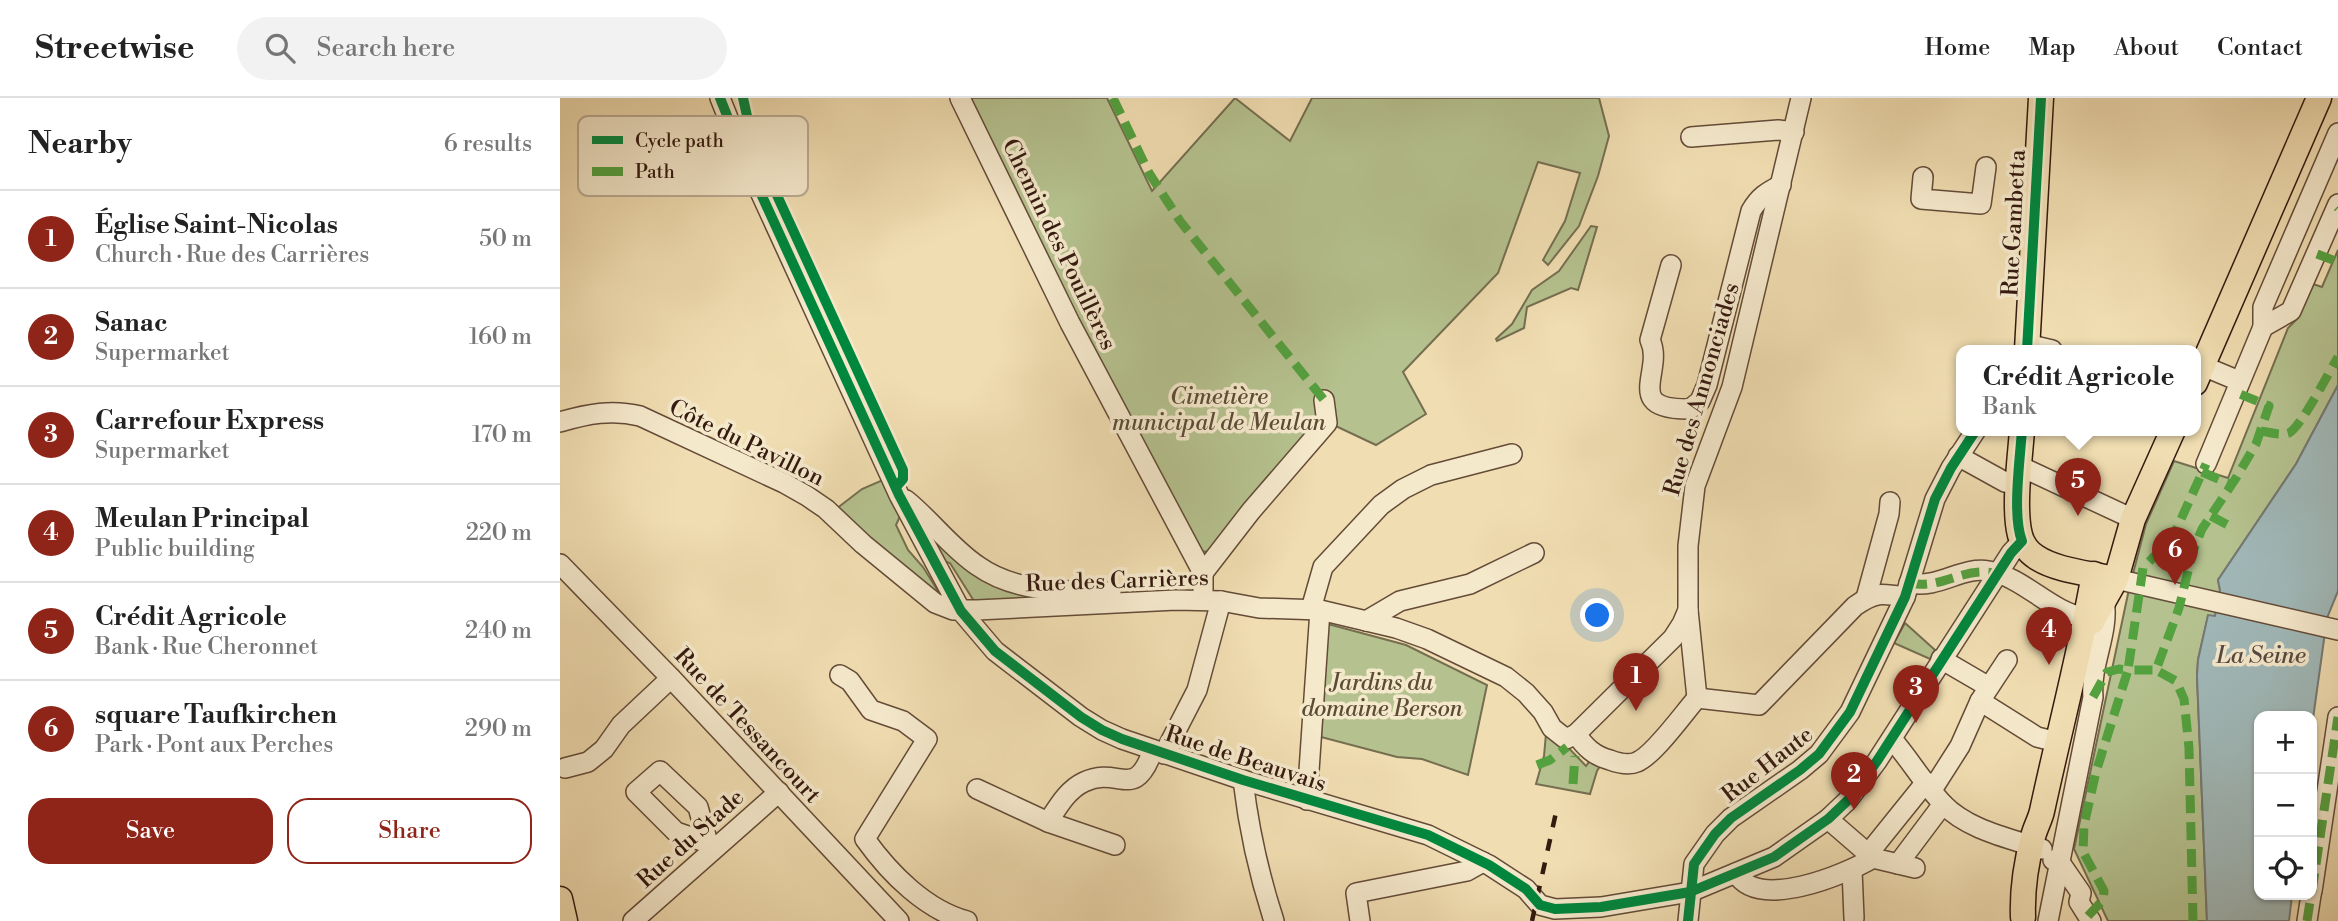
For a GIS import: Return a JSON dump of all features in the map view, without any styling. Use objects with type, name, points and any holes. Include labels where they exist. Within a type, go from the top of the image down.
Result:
[{"type":"main road","name":"Rue Gambetta","points":[[2027,345],[2041,98]]},
{"type":"main road","points":[[2201,370],[2319,98]]},
{"type":"main road","points":[[2022,436],[2018,521],[2022,541],[2037,558],[2110,582]]},
{"type":"main road","points":[[2023,919],[2022,891],[2039,854],[2045,832],[2040,818],[2084,629],[2110,582],[2133,519],[2170,436]]},
{"type":"main road","points":[[560,899],[565,921]]},
{"type":"street","name":"Rue de Beauvais","points":[[720,98],[728,108]]},
{"type":"street","name":"Chemin des Pouillères","points":[[960,98],[1070,323],[1203,573],[1212,601],[1197,690],[1159,752],[1141,776],[1133,780],[1105,777],[1085,781],[1070,791],[1048,822]]},
{"type":"street","name":"Rue des Annonciades","points":[[1697,698],[1688,610],[1688,547],[1695,486],[1732,387],[1801,98]]},
{"type":"street","points":[[1691,137],[1778,130],[1794,132]]},
{"type":"street","points":[[2206,464],[2263,327],[2263,307],[2338,133]]},
{"type":"street","points":[[1923,177],[1921,200],[1981,204],[1986,167]]},
{"type":"street","points":[[1671,265],[1650,340],[1655,349],[1649,388],[1657,403],[1674,409],[1690,409],[1700,401],[1707,385],[1751,211],[1766,192],[1782,185]]},
{"type":"street","name":"Rue de Beauvais","points":[[762,196],[899,495],[961,611],[995,651],[1081,717],[1102,730],[1159,752],[1307,800],[1428,835],[1483,862],[1526,889],[1540,905],[1567,909],[1601,907],[1696,890]]},
{"type":"street","points":[[2263,327],[2291,311],[2338,204]]},
{"type":"street","points":[[2201,375],[2239,382]]},
{"type":"street","points":[[1203,573],[1251,511],[1327,422],[1324,400]]},
{"type":"street","name":"Côte du Pavillon","points":[[560,422],[596,413],[624,412],[640,416],[784,483],[826,509],[863,544],[935,603],[961,611]]},
{"type":"street","name":"Rue Haute","points":[[1688,921],[1696,890],[1694,864],[1724,825],[1800,770],[1829,743],[1850,712],[1907,590],[1931,507],[1972,436]]},
{"type":"street","points":[[1307,800],[1315,610],[1323,567],[1381,505],[1403,489],[1431,475],[1512,454]]},
{"type":"street","points":[[1958,456],[2005,482],[2028,470],[2133,519]]},
{"type":"street","points":[[899,495],[922,512],[963,555],[995,576],[1011,582],[1058,591],[1147,593],[1176,600]]},
{"type":"street","points":[[1866,598],[1890,502]]},
{"type":"street","points":[[1696,890],[1774,857],[1828,819],[1860,785],[1941,659],[2022,541]]},
{"type":"street","points":[[1366,621],[1400,601],[1470,584],[1534,553]]},
{"type":"street","name":"Rue de Tessancourt","points":[[560,564],[899,921]]},
{"type":"street","points":[[1697,698],[1759,705],[1837,623],[1866,598],[1927,585],[1973,571],[1998,574],[2073,616],[2084,629]]},
{"type":"street","points":[[2048,921],[2039,854],[2093,697],[2091,680],[2107,615],[2110,582],[2333,629]]},
{"type":"street","name":"Rue des Carrières","points":[[961,611],[1176,600],[1315,610],[1366,621],[1427,639],[1506,677],[1535,704],[1556,732],[1564,738],[1573,736],[1600,757],[1627,764],[1637,762],[1650,753],[1697,698]]},
{"type":"street","points":[[1573,736],[1673,638],[1688,610]]},
{"type":"street","points":[[1941,659],[2037,737],[2057,742]]},
{"type":"street","points":[[1828,819],[1871,856],[1906,866],[1934,792],[1960,746],[1984,694],[2007,660]]},
{"type":"street","points":[[840,675],[850,681],[871,710],[903,721],[927,739],[865,839],[901,879],[937,910],[967,921]]},
{"type":"street","points":[[565,768],[588,762],[604,749],[621,726],[671,678]]},
{"type":"street","points":[[2317,859],[2335,758],[2338,717]]},
{"type":"street","points":[[1892,739],[1955,814],[1987,831],[2010,851],[2039,854],[2081,893],[2079,902],[2091,921]]},
{"type":"street","points":[[1243,780],[1257,867],[1275,921]]},
{"type":"street","points":[[977,789],[1048,822],[1115,845]]},
{"type":"street","name":"Rue du Stade","points":[[633,921],[711,846],[779,792]]},
{"type":"street","points":[[1736,873],[1749,887],[1758,890],[1805,886],[1835,878],[1871,856],[1934,792]]},
{"type":"street","points":[[1360,921],[1356,893],[1467,871],[1483,862]]},
{"type":"street","points":[[1852,870],[1854,918]]},
{"type":"street","points":[[2307,921],[2310,900]]},
{"type":"green space","name":"Cimetière municipal de Meulan","points":[[964,98],[1107,98],[1152,191],[1235,98],[1290,141],[1312,98],[1599,98],[1609,136],[1598,176],[1579,226],[1548,265],[1543,260],[1565,221],[1580,173],[1538,162],[1498,273],[1403,372],[1426,414],[1376,445],[1323,420],[1213,552],[1196,551]]},
{"type":"green space","points":[[1591,226],[1597,227],[1578,290],[1571,288],[1527,307],[1524,328],[1497,341],[1512,324],[1532,290],[1559,271]]},
{"type":"green space","points":[[2338,250],[2338,385],[2296,464],[2218,580],[2220,590],[2215,617],[2208,616],[2198,660],[2207,921],[2108,921],[2074,849],[2129,589],[2146,524],[2174,461],[2228,478],[2288,328],[2298,318],[2313,284],[2322,287]]},
{"type":"green space","points":[[885,479],[901,514],[896,525],[908,550],[923,567],[937,593],[934,594],[836,509],[862,489]]},
{"type":"green space","points":[[926,526],[987,579],[1142,599],[974,601],[950,563],[946,562]]},
{"type":"green space","points":[[1905,623],[1935,650],[1930,659],[1894,643]]},
{"type":"green space","name":"Jardins du domaine Berson","points":[[1328,624],[1406,645],[1487,685],[1468,775],[1422,759],[1397,757],[1321,737]]},
{"type":"green space","points":[[1546,734],[1560,739],[1586,766],[1592,758],[1602,763],[1590,794],[1536,784],[1544,756]]},
{"type":"water","name":"La Seine","points":[[2338,385],[2338,591],[2327,618],[2314,711],[2254,711],[2254,900],[2291,900],[2289,921],[2207,921],[2198,660],[2208,615],[2215,616],[2220,590],[2218,580],[2296,464]]},
{"type":"railway","points":[[1532,921],[1557,808]]},
{"type":"marked path","points":[[1113,98],[1149,173],[1180,221],[1324,400]]},
{"type":"marked path","points":[[2317,254],[2338,262]]},
{"type":"marked path","points":[[2261,431],[2282,434],[2294,429],[2338,357]]},
{"type":"marked path","points":[[2193,921],[2189,748],[2184,699],[2176,681],[2156,670],[2179,608],[2193,551],[2202,529],[2256,444],[2269,406],[2235,392]]},
{"type":"marked path","points":[[2093,697],[2107,672],[2128,670],[2143,568],[2177,528],[2206,464]]},
{"type":"marked path","points":[[2202,472],[2232,485]]},
{"type":"marked path","points":[[2211,516],[2228,525]]},
{"type":"marked path","points":[[1909,583],[1933,583],[1974,573],[1998,574]]},
{"type":"marked path","points":[[2088,916],[2103,900],[2104,891],[2083,852],[2084,825],[2096,772],[2128,670],[2156,670]]},
{"type":"marked path","points":[[2317,858],[2338,717]]},
{"type":"marked path","points":[[1537,765],[1550,760],[1567,747]]},
{"type":"marked path","points":[[1573,784],[1575,756]]},
{"type":"marked path","points":[[2307,921],[2310,900]]},
{"type":"cycle path","points":[[720,98],[727,116]]},
{"type":"cycle path","points":[[743,98],[747,116]]},
{"type":"cycle path","points":[[2027,345],[2041,98]]},
{"type":"cycle path","points":[[762,196],[899,495],[961,611],[995,651],[1102,730],[1243,780],[1428,835],[1489,865],[1526,889],[1540,905],[1555,909],[1601,907],[1690,892],[1774,857],[1828,819],[1848,800],[1877,761],[2011,553],[2022,541],[2017,503],[2021,436]]},
{"type":"cycle path","points":[[777,196],[903,470],[903,479],[896,487]]},
{"type":"cycle path","points":[[1688,921],[1694,864],[1715,834],[1731,818],[1819,754],[1850,712],[1905,597],[1935,499],[1972,436]]},
{"type":"place","name":"Crédit Agricole","points":[[2078,516]]},
{"type":"place","name":"square Taufkirchen","points":[[2175,585]]},
{"type":"place","name":"Meulan Principal","points":[[2049,665]]},
{"type":"place","name":"Église Saint-Nicolas","points":[[1636,711]]},
{"type":"place","name":"Carrefour Express","points":[[1916,723]]},
{"type":"place","name":"Sanac","points":[[1854,810]]}]
